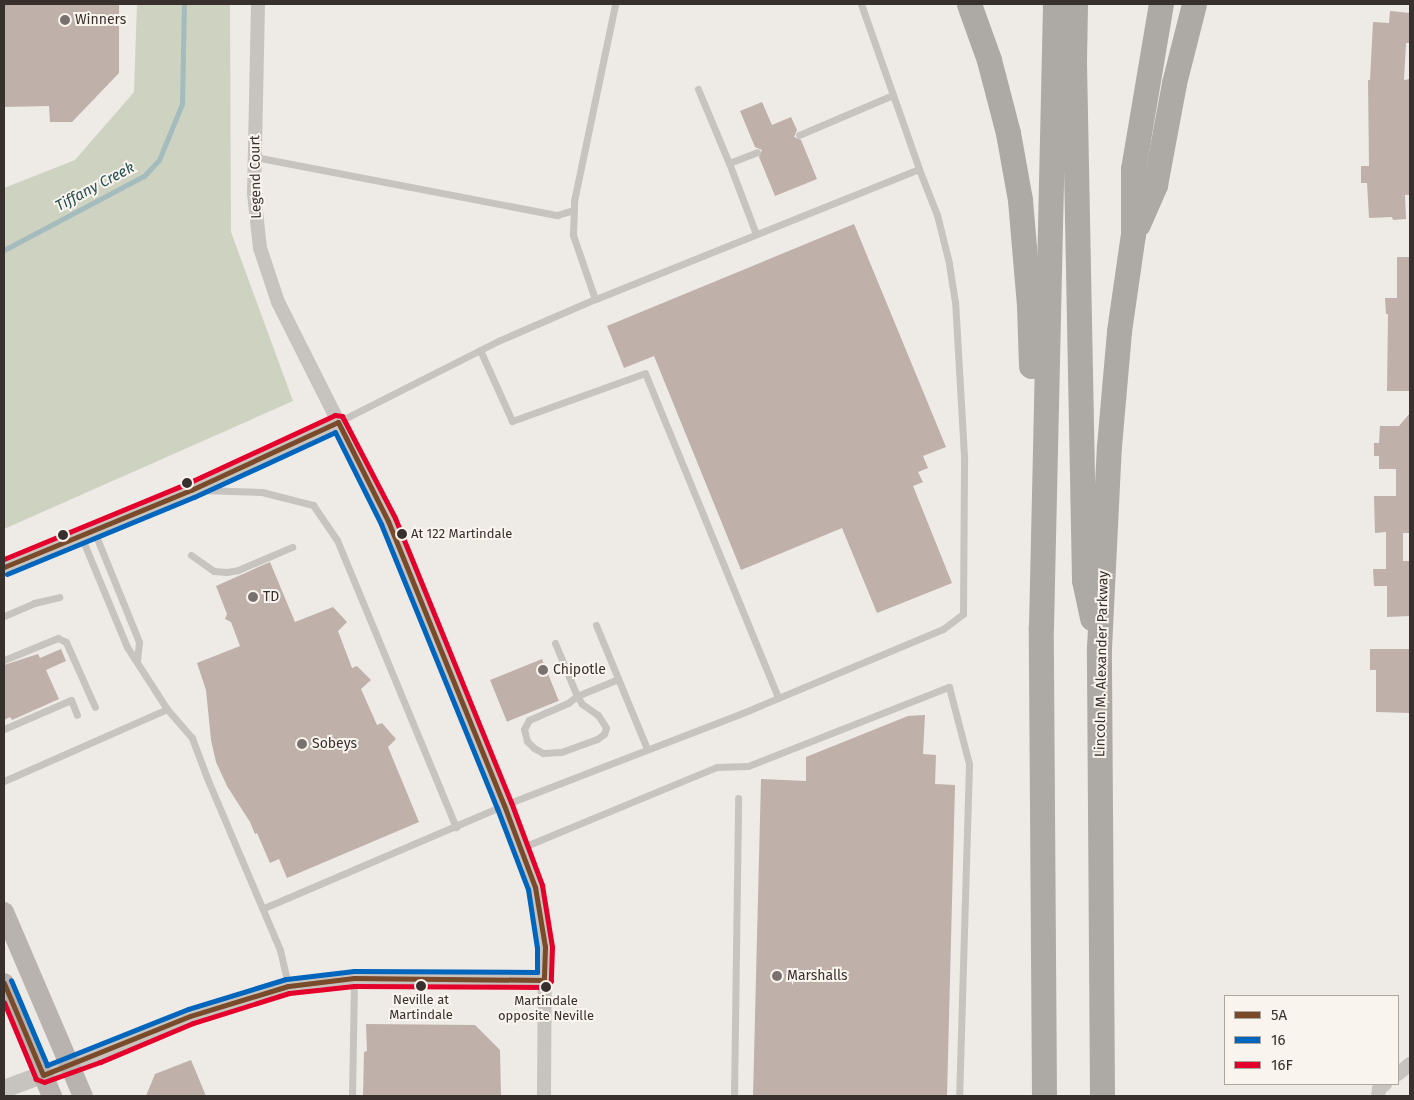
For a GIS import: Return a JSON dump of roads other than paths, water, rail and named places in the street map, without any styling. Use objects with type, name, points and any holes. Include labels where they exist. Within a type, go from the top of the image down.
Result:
[{"type":"highway","points":[[969,4],[989,60],[1008,133],[1020,200],[1029,305],[1041,627]]},
{"type":"highway","points":[[1044,1096],[1041,627],[1055,4]]},
{"type":"highway","points":[[1075,4],[1074,73],[1084,580],[1099,648]]},
{"type":"highway","points":[[1134,234],[1133,169],[1161,4]]},
{"type":"highway","points":[[1134,234],[1155,185],[1174,83],[1194,4]]},
{"type":"highway","name":"Lincoln M. Alexander Parkway","points":[[1102,1096],[1099,648],[1108,446],[1119,331],[1134,234]]},
{"type":"main road","points":[[4,912],[83,1096]]},
{"type":"main road","points":[[4,983],[52,1096]]},
{"type":"street","name":"Legend Court","points":[[258,4],[254,193],[260,248],[278,302],[388,521],[504,805],[535,887],[545,947],[544,1096]]},
{"type":"street","points":[[4,567],[191,490],[338,422]]},
{"type":"street","points":[[4,1090],[190,1016],[253,995],[288,986],[354,978],[544,980]]},
{"type":"street","points":[[1399,1073],[1410,1064]]},
{"type":"street","points":[[1378,1096],[1379,1089],[1384,1085]]},
{"type":"lane","points":[[595,299],[572,235],[573,210],[614,4]]},
{"type":"lane","points":[[264,908],[504,805],[778,698],[943,629],[962,614],[964,456],[955,302],[949,263],[937,215],[860,4]]},
{"type":"lane","points":[[698,89],[756,234]]},
{"type":"lane","points":[[799,135],[893,95]]},
{"type":"lane","points":[[729,164],[757,152]]},
{"type":"lane","points":[[255,157],[557,215],[573,210]]},
{"type":"lane","points":[[338,422],[480,350],[595,299],[919,168]]},
{"type":"lane","points":[[480,350],[512,421],[645,373],[778,698]]},
{"type":"lane","points":[[191,490],[262,492],[314,505],[338,540],[456,827]]},
{"type":"lane","points":[[87,533],[139,642],[137,660]]},
{"type":"lane","points":[[87,533],[128,648],[167,709],[192,738],[207,778],[264,908],[280,950],[288,986]]},
{"type":"lane","points":[[191,555],[214,571],[227,572],[238,570],[292,546]]},
{"type":"lane","points":[[4,616],[34,603],[59,598]]},
{"type":"lane","points":[[596,625],[647,750]]},
{"type":"lane","points":[[4,660],[58,638],[66,642],[95,707]]},
{"type":"lane","points":[[555,643],[577,696],[588,710],[598,715],[606,728],[604,734],[597,738],[551,754],[538,750],[527,741],[524,729],[525,724],[568,703],[577,696],[618,679]]},
{"type":"lane","points":[[520,848],[716,767],[748,766],[949,687],[969,764],[959,1096]]},
{"type":"lane","points":[[4,729],[71,700],[77,715]]},
{"type":"lane","points":[[4,781],[167,709]]},
{"type":"lane","points":[[734,1096],[738,798]]},
{"type":"lane","points":[[352,1096],[354,978]]},
{"type":"waterway","name":"Tiffany Creek","points":[[4,250],[144,176],[159,160],[182,104],[184,4]]},
{"type":"place","name":"Winners","points":[[65,20]]},
{"type":"place","name":"At 122 Martindale","points":[[402,534]]},
{"type":"place","name":"TD","points":[[253,597]]},
{"type":"place","name":"Chipotle","points":[[543,670]]},
{"type":"place","name":"Sobeys","points":[[302,744]]},
{"type":"place","name":"Marshalls","points":[[777,976]]},
{"type":"place","name":"Neville at Martindale","points":[[421,986]]},
{"type":"place","name":"Martindale opposite Neville","points":[[546,987]]}]
